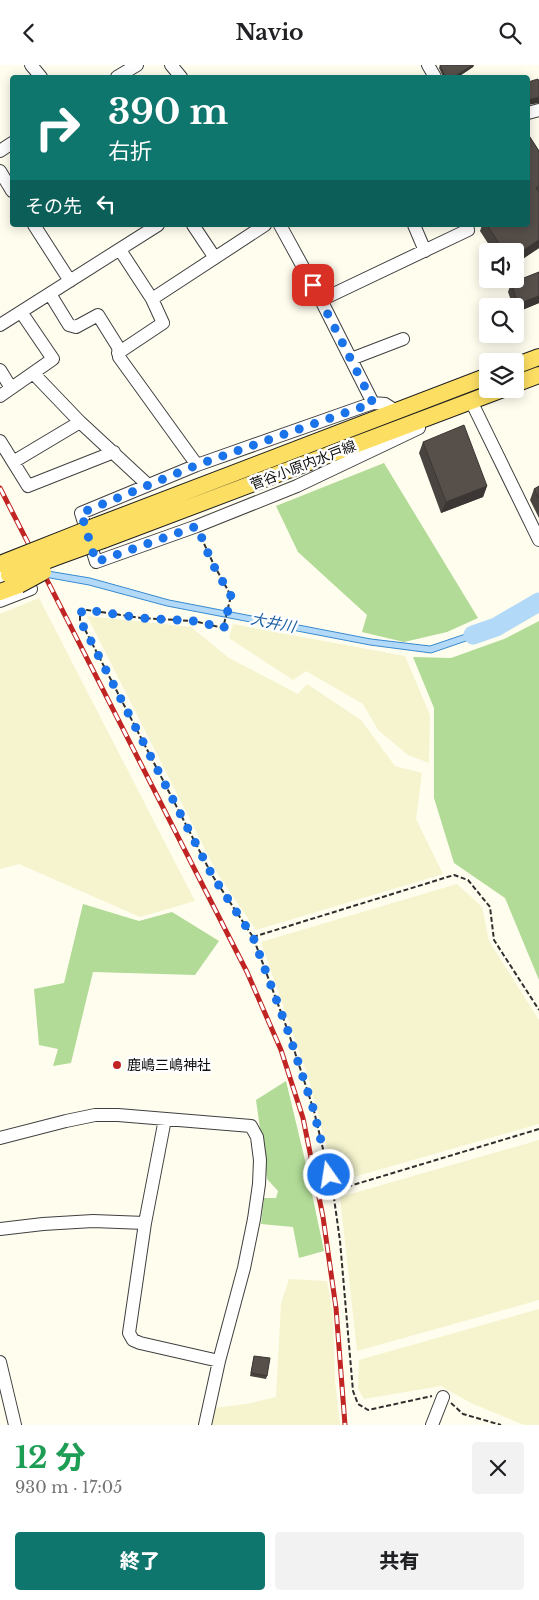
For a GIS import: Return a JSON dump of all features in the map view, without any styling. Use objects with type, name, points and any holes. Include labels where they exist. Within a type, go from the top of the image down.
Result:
[{"type":"main road","points":[[524,363],[539,357]]},
{"type":"main road","points":[[524,381],[538,377]]},
{"type":"main road","name":"菅谷小原内水戸線","points":[[0,579],[56,557],[100,533],[396,411],[479,379]]},
{"type":"main road","name":"菅谷小原内水戸線","points":[[0,564],[100,533],[479,398]]},
{"type":"main road","name":"菅谷小原内水戸線","points":[[0,552],[100,533]]},
{"type":"main road","name":"菅谷小原内水戸線","points":[[0,592],[19,585],[100,533]]},
{"type":"street","points":[[31,65],[40,75]]},
{"type":"street","points":[[120,75],[137,65]]},
{"type":"street","points":[[171,65],[179,75]]},
{"type":"street","points":[[0,171],[10,188]]},
{"type":"street","points":[[35,227],[70,281]]},
{"type":"street","points":[[0,325],[154,227]]},
{"type":"street","points":[[194,227],[215,258]]},
{"type":"street","points":[[152,299],[262,227]]},
{"type":"street","points":[[281,227],[321,300],[373,403]]},
{"type":"street","points":[[415,227],[424,251]]},
{"type":"street","points":[[321,300],[468,230],[467,227]]},
{"type":"street","points":[[118,353],[163,323],[152,299],[120,250]]},
{"type":"street","points":[[50,294],[68,325],[76,327],[98,315],[118,347],[119,357],[197,465]]},
{"type":"street","points":[[0,396],[52,359],[21,312]]},
{"type":"street","points":[[351,359],[403,339]]},
{"type":"street","points":[[0,370],[11,388]]},
{"type":"street","points":[[33,373],[80,422],[148,485]]},
{"type":"street","points":[[471,401],[539,540]]},
{"type":"street","points":[[396,411],[385,404],[373,403],[197,465],[81,513],[96,562],[197,526],[297,486],[428,424],[450,409]]},
{"type":"street","points":[[13,462],[80,422]]},
{"type":"street","points":[[0,441],[28,486],[114,452]]},
{"type":"street","points":[[0,601],[31,589]]},
{"type":"street","points":[[0,1138],[95,1115],[251,1125],[257,1137],[260,1160],[254,1219],[244,1268],[219,1361],[205,1425]]},
{"type":"street","points":[[165,1119],[145,1223],[129,1333],[133,1340],[140,1343],[219,1361]]},
{"type":"street","points":[[0,1229],[43,1223],[93,1221],[145,1223]]},
{"type":"street","points":[[0,1362],[15,1425]]},
{"type":"street","points":[[432,1425],[443,1397]]},
{"type":"path","points":[[197,526],[212,563],[231,596],[224,628],[194,621],[141,618],[87,610],[83,610],[80,614],[80,620],[212,875],[253,937],[288,1031],[314,1111],[332,1191],[341,1251],[353,1391],[358,1404],[368,1409],[437,1395],[443,1397],[463,1414],[501,1425]]},
{"type":"path","points":[[253,937],[454,875],[468,880],[490,907],[494,940],[539,1010]]},
{"type":"path","points":[[332,1191],[539,1129]]},
{"type":"green space","points":[[384,463],[478,618],[447,632],[404,642],[362,632],[367,615],[298,552],[276,506]]},
{"type":"green space","points":[[39,598],[195,901],[140,917],[19,864],[0,869],[0,614]]},
{"type":"green space","points":[[87,616],[191,627],[229,658],[298,694],[307,684],[361,720],[395,766],[422,773],[416,819],[443,874],[256,930],[217,873]]},
{"type":"green space","points":[[539,621],[539,980],[505,898],[454,863],[434,798],[434,708],[413,657],[451,658],[504,639]]},
{"type":"green space","points":[[233,624],[405,656],[430,715],[429,763],[408,755],[378,730],[363,704],[306,671],[293,680],[229,638]]},
{"type":"green space","points":[[457,884],[482,907],[489,941],[539,1020],[539,1124],[336,1182],[308,1077],[261,942]]},
{"type":"green space","points":[[83,904],[139,921],[172,912],[219,941],[195,975],[93,972],[71,1063],[53,1066],[58,1049],[39,1045],[34,989],[64,983]]},
{"type":"green space","points":[[286,1081],[324,1251],[299,1258],[293,1227],[261,1224],[264,1198],[276,1198],[278,1191],[267,1179],[256,1100]]},
{"type":"green space","points":[[539,1140],[539,1300],[357,1351],[340,1197]]},
{"type":"green space","points":[[289,1279],[327,1281],[333,1315],[335,1381],[340,1425],[212,1425],[214,1408],[246,1404],[276,1397],[281,1304]]},
{"type":"green space","points":[[539,1309],[539,1425],[524,1425],[471,1403],[441,1386],[364,1399],[358,1389],[359,1360]]},
{"type":"water","points":[[0,563],[90,578],[169,600],[371,639],[430,646],[495,624],[498,630],[431,653],[370,645],[167,606],[89,585],[0,569]]},
{"type":"building","points":[[440,65],[473,65],[457,75],[444,74]]},
{"type":"building","points":[[538,79],[539,97],[530,99],[530,81]]},
{"type":"building","points":[[530,137],[539,151],[539,186],[536,188],[539,192],[539,240],[524,250],[524,243],[499,243],[488,227],[530,227]]},
{"type":"building","points":[[539,272],[539,296],[524,302],[524,298],[516,298],[513,288],[524,288],[524,278]]},
{"type":"building","points":[[464,425],[487,486],[446,502],[423,442]]},
{"type":"building","points":[[539,486],[539,498],[534,489]]},
{"type":"building","points":[[254,1356],[270,1358],[267,1376],[251,1373]]},
{"type":"waterway","name":"大井川","points":[[473,635],[496,627],[539,602]]},
{"type":"railway","points":[[0,488],[247,972],[281,1050],[303,1118],[323,1217],[336,1308],[345,1425]]},
{"type":"place","name":"鹿嶋三嶋神社","points":[[117,1065]]},
{"type":"route","points":[[313,285],[373,403],[197,465],[81,513],[96,562],[197,526],[212,563],[231,596],[224,628],[194,621],[141,618],[87,610],[83,610],[80,614],[80,620],[212,875],[253,937],[288,1031],[314,1111],[329,1175]]}]
